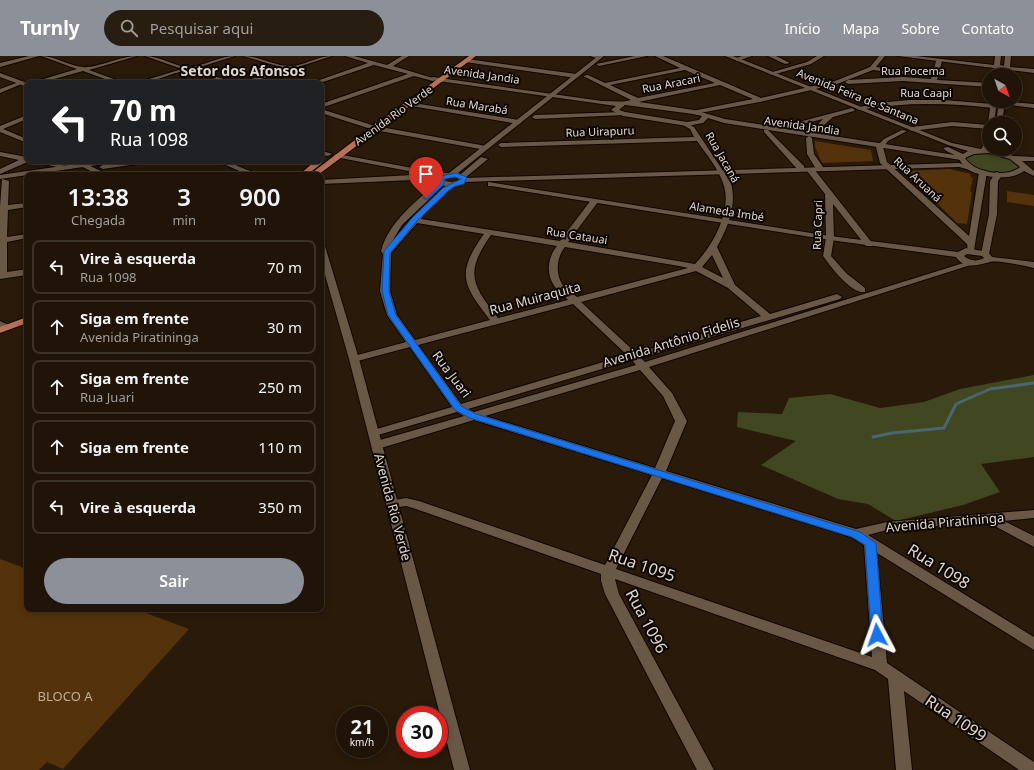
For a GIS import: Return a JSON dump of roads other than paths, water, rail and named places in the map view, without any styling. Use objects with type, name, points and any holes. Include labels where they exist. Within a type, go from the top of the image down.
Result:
[{"type":"main road","name":"Avenida Rio Verde","points":[[325,153],[407,104],[466,58],[473,56]]},
{"type":"main road","name":"Avenida Rio Verde","points":[[317,172],[370,127],[438,80]]},
{"type":"main road","name":"Avenida Rio Verde","points":[[306,172],[315,164]]},
{"type":"main road","points":[[3,327],[24,321]]},
{"type":"street","points":[[0,65],[36,56]]},
{"type":"street","points":[[44,56],[113,80]]},
{"type":"street","points":[[46,80],[134,56]]},
{"type":"street","points":[[148,56],[223,80]]},
{"type":"street","points":[[150,80],[232,56]]},
{"type":"street","points":[[246,56],[289,68]]},
{"type":"street","points":[[252,80],[329,56]]},
{"type":"street","name":"Avenida Jandia","points":[[348,56],[438,80],[600,106],[623,114]]},
{"type":"street","points":[[388,67],[406,56]]},
{"type":"street","points":[[387,253],[415,220],[446,189],[461,180],[535,117],[576,76],[598,58],[608,56]]},
{"type":"street","points":[[598,58],[644,56]]},
{"type":"street","points":[[658,56],[760,100]]},
{"type":"street","name":"Avenida Feira de Santana","points":[[718,56],[859,108],[945,147],[962,158],[964,164],[970,168]]},
{"type":"street","name":"Avenida Feira de Santana","points":[[728,56],[772,73],[852,110],[953,145],[981,152]]},
{"type":"street","points":[[737,59],[749,56]]},
{"type":"street","points":[[771,56],[787,63]]},
{"type":"street","points":[[772,73],[803,65],[821,56]]},
{"type":"street","name":"Rua Pocema","points":[[694,112],[760,100],[837,82],[872,68],[882,56]]},
{"type":"street","points":[[901,56],[1034,70]]},
{"type":"street","points":[[920,56],[996,66]]},
{"type":"street","points":[[996,66],[998,56]]},
{"type":"street","points":[[1007,67],[1008,56]]},
{"type":"street","points":[[466,58],[576,76]]},
{"type":"street","points":[[554,98],[586,76],[598,58]]},
{"type":"street","points":[[935,78],[939,61]]},
{"type":"street","points":[[323,80],[374,63]]},
{"type":"street","points":[[603,85],[686,68]]},
{"type":"street","name":"Rua Pocema","points":[[872,68],[982,84]]},
{"type":"street","points":[[324,105],[413,74]]},
{"type":"street","points":[[0,75],[24,84]]},
{"type":"street","points":[[586,76],[650,105],[694,112]]},
{"type":"street","name":"Rua Pocema","points":[[837,82],[935,78]]},
{"type":"street","points":[[0,91],[24,84]]},
{"type":"street","name":"Rua Aracari","points":[[623,104],[722,84]]},
{"type":"street","name":"Avenida Jandia","points":[[554,98],[650,105]]},
{"type":"street","name":"Rua Juari","points":[[473,416],[458,408],[392,315],[385,291],[387,253],[385,250],[389,237],[397,226],[444,178],[554,98]]},
{"type":"street","name":"Rua Caapi","points":[[859,108],[911,100],[982,103]]},
{"type":"street","name":"Rua Marabá","points":[[407,104],[519,122]]},
{"type":"street","points":[[602,115],[623,104]]},
{"type":"street","points":[[1022,104],[1034,106]]},
{"type":"street","name":"Rua Pocema","points":[[704,115],[710,110]]},
{"type":"street","points":[[775,129],[852,110]]},
{"type":"street","points":[[324,112],[370,127],[486,148]]},
{"type":"street","name":"Avenida Jandia","points":[[694,112],[810,136]]},
{"type":"street","points":[[535,117],[623,114]]},
{"type":"street","name":"Rua Jacaná","points":[[623,114],[696,125],[699,139],[727,183],[731,198],[724,222],[713,247]]},
{"type":"street","points":[[696,125],[704,115]]},
{"type":"street","points":[[819,168],[812,159],[808,148],[810,136],[831,115]]},
{"type":"street","points":[[0,129],[24,118]]},
{"type":"street","name":"Rua Aruaná","points":[[970,247],[888,167],[880,151],[880,146],[886,140],[908,130],[952,124],[982,126]]},
{"type":"street","name":"Avenida Jandia","points":[[696,125],[810,136],[962,158]]},
{"type":"street","points":[[0,129],[24,140]]},
{"type":"street","points":[[766,131],[800,168]]},
{"type":"street","name":"Rua Uirapuru","points":[[501,145],[699,139]]},
{"type":"street","points":[[938,154],[946,151],[945,147],[953,145]]},
{"type":"street","points":[[940,164],[962,158],[967,154],[981,152]]},
{"type":"street","points":[[0,154],[24,159]]},
{"type":"street","points":[[337,156],[444,178],[461,180],[800,168],[888,167]]},
{"type":"street","points":[[1006,156],[1012,158],[1034,159]]},
{"type":"street","points":[[1012,158],[1034,174]]},
{"type":"street","points":[[0,172],[24,161]]},
{"type":"street","points":[[324,182],[444,178],[461,180],[720,172],[811,171],[940,164],[959,165],[983,172],[1010,174],[1017,173],[1023,166],[1034,163]]},
{"type":"street","points":[[50,164],[66,167]]},
{"type":"street","points":[[41,172],[90,164]]},
{"type":"street","points":[[64,172],[121,164]]},
{"type":"street","points":[[227,164],[247,172]]},
{"type":"street","points":[[83,165],[99,172]]},
{"type":"street","name":"Rua Capri","points":[[811,171],[869,244]]},
{"type":"street","points":[[983,172],[970,247],[987,257],[1034,265]]},
{"type":"street","points":[[987,257],[993,214],[994,182],[999,174]]},
{"type":"street","points":[[1010,174],[1034,178]]},
{"type":"street","points":[[2,180],[24,176]]},
{"type":"street","points":[[2,180],[24,178]]},
{"type":"street","points":[[324,186],[444,178]]},
{"type":"street","points":[[2,180],[1,276],[24,272]]},
{"type":"street","name":"Alameda Imbé","points":[[461,180],[594,202],[961,257],[973,263]]},
{"type":"street","name":"Alameda Imbé","points":[[482,180],[492,184]]},
{"type":"street","name":"Rua Capri","points":[[829,194],[830,238],[827,256],[836,270],[847,280],[862,290]]},
{"type":"street","points":[[594,202],[555,254],[552,268],[558,285],[634,356],[668,395],[681,421],[659,474],[608,571]]},
{"type":"street","points":[[2,209],[24,205]]},
{"type":"street","points":[[977,212],[993,214]]},
{"type":"street","name":"Rua Catauai","points":[[415,220],[696,267],[731,286]]},
{"type":"street","points":[[489,232],[475,250],[470,271],[474,295],[496,322]]},
{"type":"street","points":[[2,240],[24,236]]},
{"type":"street","points":[[713,247],[731,286],[768,317]]},
{"type":"street","name":"Rua Muiraquita","points":[[354,359],[575,301],[696,267],[710,254],[713,247]]},
{"type":"street","name":"Avenida Antônio Fidelis","points":[[374,433],[862,290],[961,257],[962,252],[970,247]]},
{"type":"street","name":"Avenida Antônio Fidelis","points":[[377,445],[642,366],[973,263],[986,262],[987,257]]},
{"type":"street","name":"Avenida Rio Verde","points":[[325,270],[354,359],[462,770]]},
{"type":"street","points":[[473,416],[659,474]]},
{"type":"street","name":"Rua 1098","points":[[659,474],[856,534],[1034,644]]},
{"type":"street","name":"Rua 1095","points":[[393,504],[406,502],[419,504],[880,666]]},
{"type":"street","name":"Avenida Piratininga","points":[[856,534],[887,526],[1034,514]]},
{"type":"street","points":[[989,518],[1034,542]]},
{"type":"street","points":[[870,543],[880,666]]},
{"type":"street","name":"Rua 1096","points":[[608,571],[608,581],[612,594],[706,770]]},
{"type":"street","name":"Rua 1099","points":[[880,666],[1032,770]]},
{"type":"street","points":[[894,676],[904,770]]},
{"type":"waterway","points":[[873,437],[892,433],[944,428],[956,404],[990,389],[1034,383]]},
{"type":"district","name":"Setor dos Afonsos","points":[[243,70]]}]
